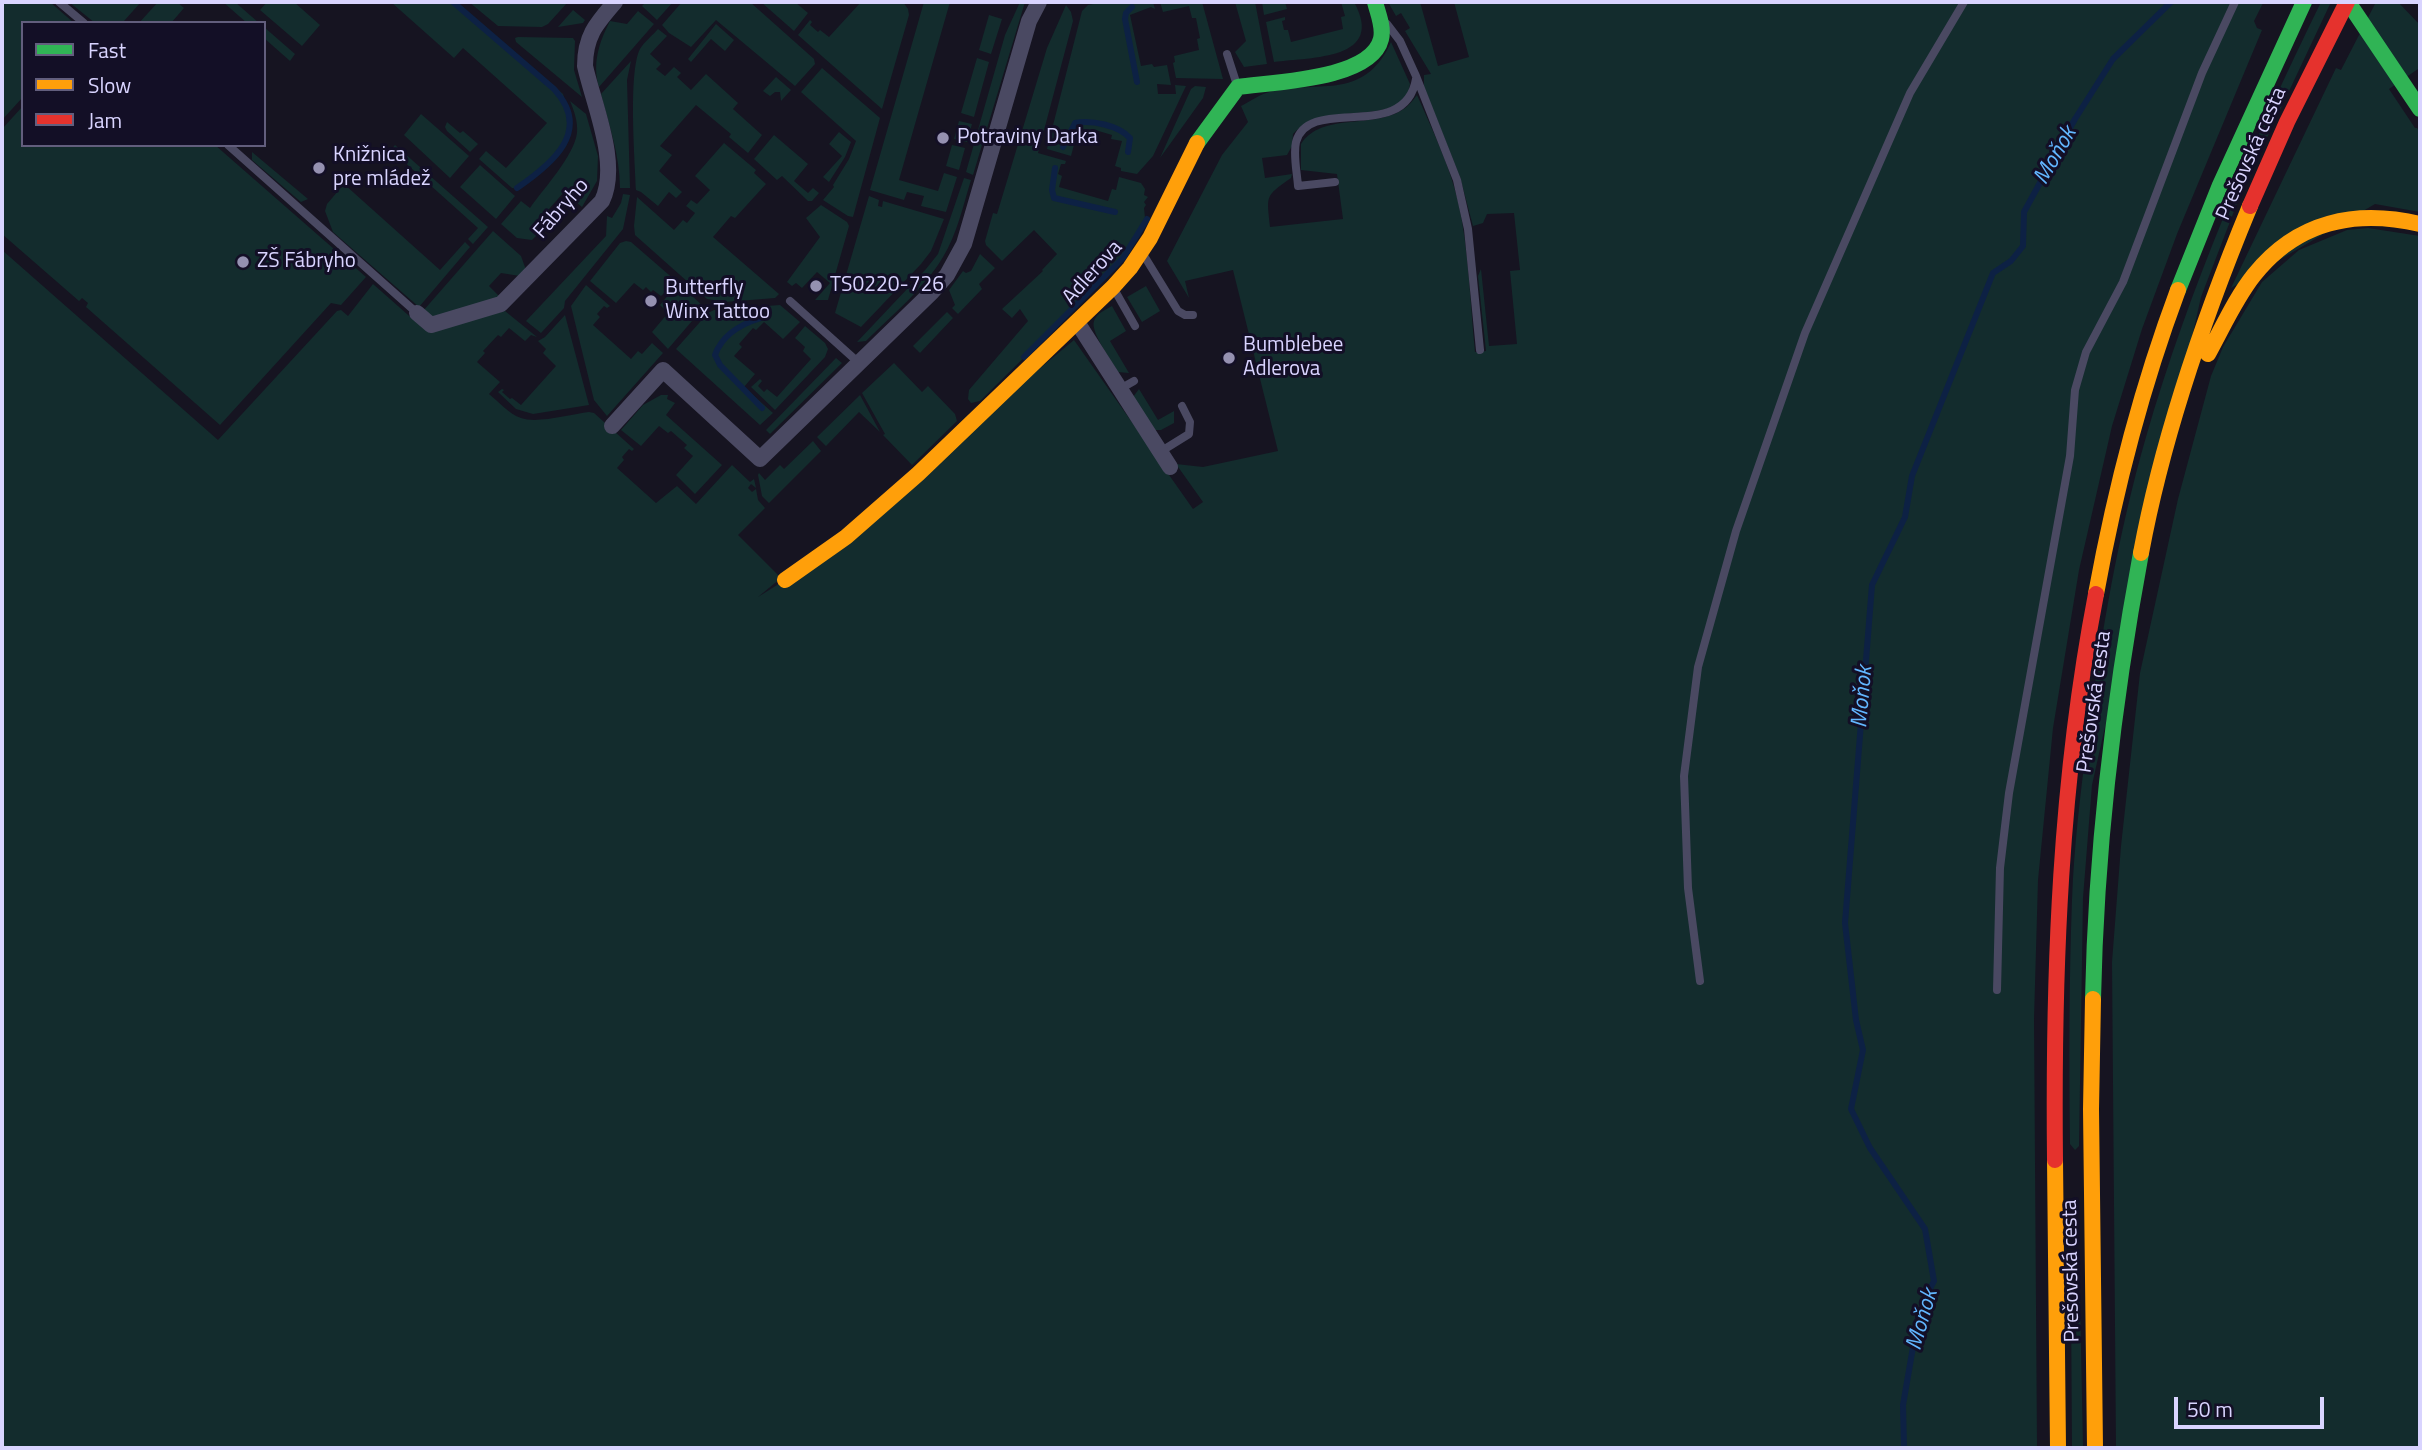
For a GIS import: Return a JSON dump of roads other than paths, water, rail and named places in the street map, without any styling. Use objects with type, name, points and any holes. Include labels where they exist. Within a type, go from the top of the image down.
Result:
[{"type":"main road","points":[[1238,88],[1337,73],[1360,66],[1378,47],[1382,35],[1381,18],[1375,2]]},
{"type":"main road","name":"Prešovská cesta","points":[[2058,1448],[2054,1038],[2057,918],[2067,795],[2085,645],[2114,501],[2148,381],[2189,264],[2242,133],[2304,2]]},
{"type":"main road","points":[[2347,2],[2420,109]]},
{"type":"main road","name":"Prešovská cesta","points":[[2095,1448],[2091,1032],[2094,915],[2104,794],[2122,650],[2142,546],[2178,405],[2226,265],[2287,123],[2347,2]]},
{"type":"main road","name":"Adlerova","points":[[785,580],[859,526],[918,474],[1077,321],[1116,294],[1158,222],[1188,157],[1238,88]]},
{"type":"main road","points":[[2178,405],[2254,275],[2275,253],[2302,236],[2352,218],[2379,217],[2420,224]]},
{"type":"street","name":"Fábryho","points":[[417,313],[432,325],[501,304],[602,201],[607,190],[609,165],[585,66],[585,52],[593,28],[615,2]]},
{"type":"street","points":[[612,426],[663,370],[760,459],[939,284],[955,263],[975,212],[1029,21],[1039,2]]},
{"type":"street","points":[[1077,321],[1127,385],[1170,467]]},
{"type":"lane","points":[[59,2],[82,21]]},
{"type":"lane","points":[[1700,981],[1689,888],[1684,776],[1701,655],[1735,531],[1805,333],[1910,93],[1964,2]]},
{"type":"lane","points":[[1997,990],[2000,868],[2009,793],[2070,456],[2075,390],[2086,352],[2123,282],[2203,73],[2235,2]]},
{"type":"lane","points":[[1381,18],[1400,41],[1457,180],[1465,217],[1480,350]]},
{"type":"lane","points":[[1227,54],[1238,88]]},
{"type":"lane","points":[[1335,182],[1298,186],[1295,152],[1301,131],[1321,121],[1396,110],[1406,103],[1414,91],[1416,76]]},
{"type":"lane","points":[[230,147],[417,313]]},
{"type":"lane","points":[[1141,251],[1178,312],[1193,315]]},
{"type":"lane","points":[[1116,294],[1135,326]]},
{"type":"lane","points":[[790,301],[859,363]]},
{"type":"lane","points":[[1160,452],[1189,434],[1190,422],[1182,406]]},
{"type":"waterway","points":[[453,2],[554,89],[565,104],[570,119],[569,132],[563,145],[543,168],[517,188]]},
{"type":"waterway","name":"Moňok","points":[[1904,1448],[1903,1405],[1917,1324],[1934,1281],[1925,1229],[1870,1148],[1851,1109],[1863,1050],[1856,1020],[1845,923],[1872,585],[1905,517],[1912,476],[1993,273],[2011,261],[2023,246],[2024,212],[2075,119],[2113,59],[2171,2]]},
{"type":"waterway","points":[[1132,7],[1126,13],[1125,19],[1137,82]]},
{"type":"waterway","points":[[1063,147],[1075,123],[1089,122],[1104,124],[1125,134],[1130,138],[1128,152]]},
{"type":"waterway","points":[[1055,168],[1052,190],[1054,198],[1115,212]]},
{"type":"waterway","points":[[1024,357],[1123,258],[1147,219]]},
{"type":"waterway","points":[[761,318],[733,331],[722,342],[715,355],[720,365],[762,408]]},
{"type":"place","name":"Potraviny Darka","points":[[943,138]]},
{"type":"place","name":"Knižnica pre mládež","points":[[319,168]]},
{"type":"place","name":"ZŠ Fábryho","points":[[243,262]]},
{"type":"place","name":"TS0220-726","points":[[816,286]]},
{"type":"place","name":"Butterfly Winx Tattoo","points":[[651,301]]},
{"type":"place","name":"Bumblebee Adlerova","points":[[1229,358]]}]
